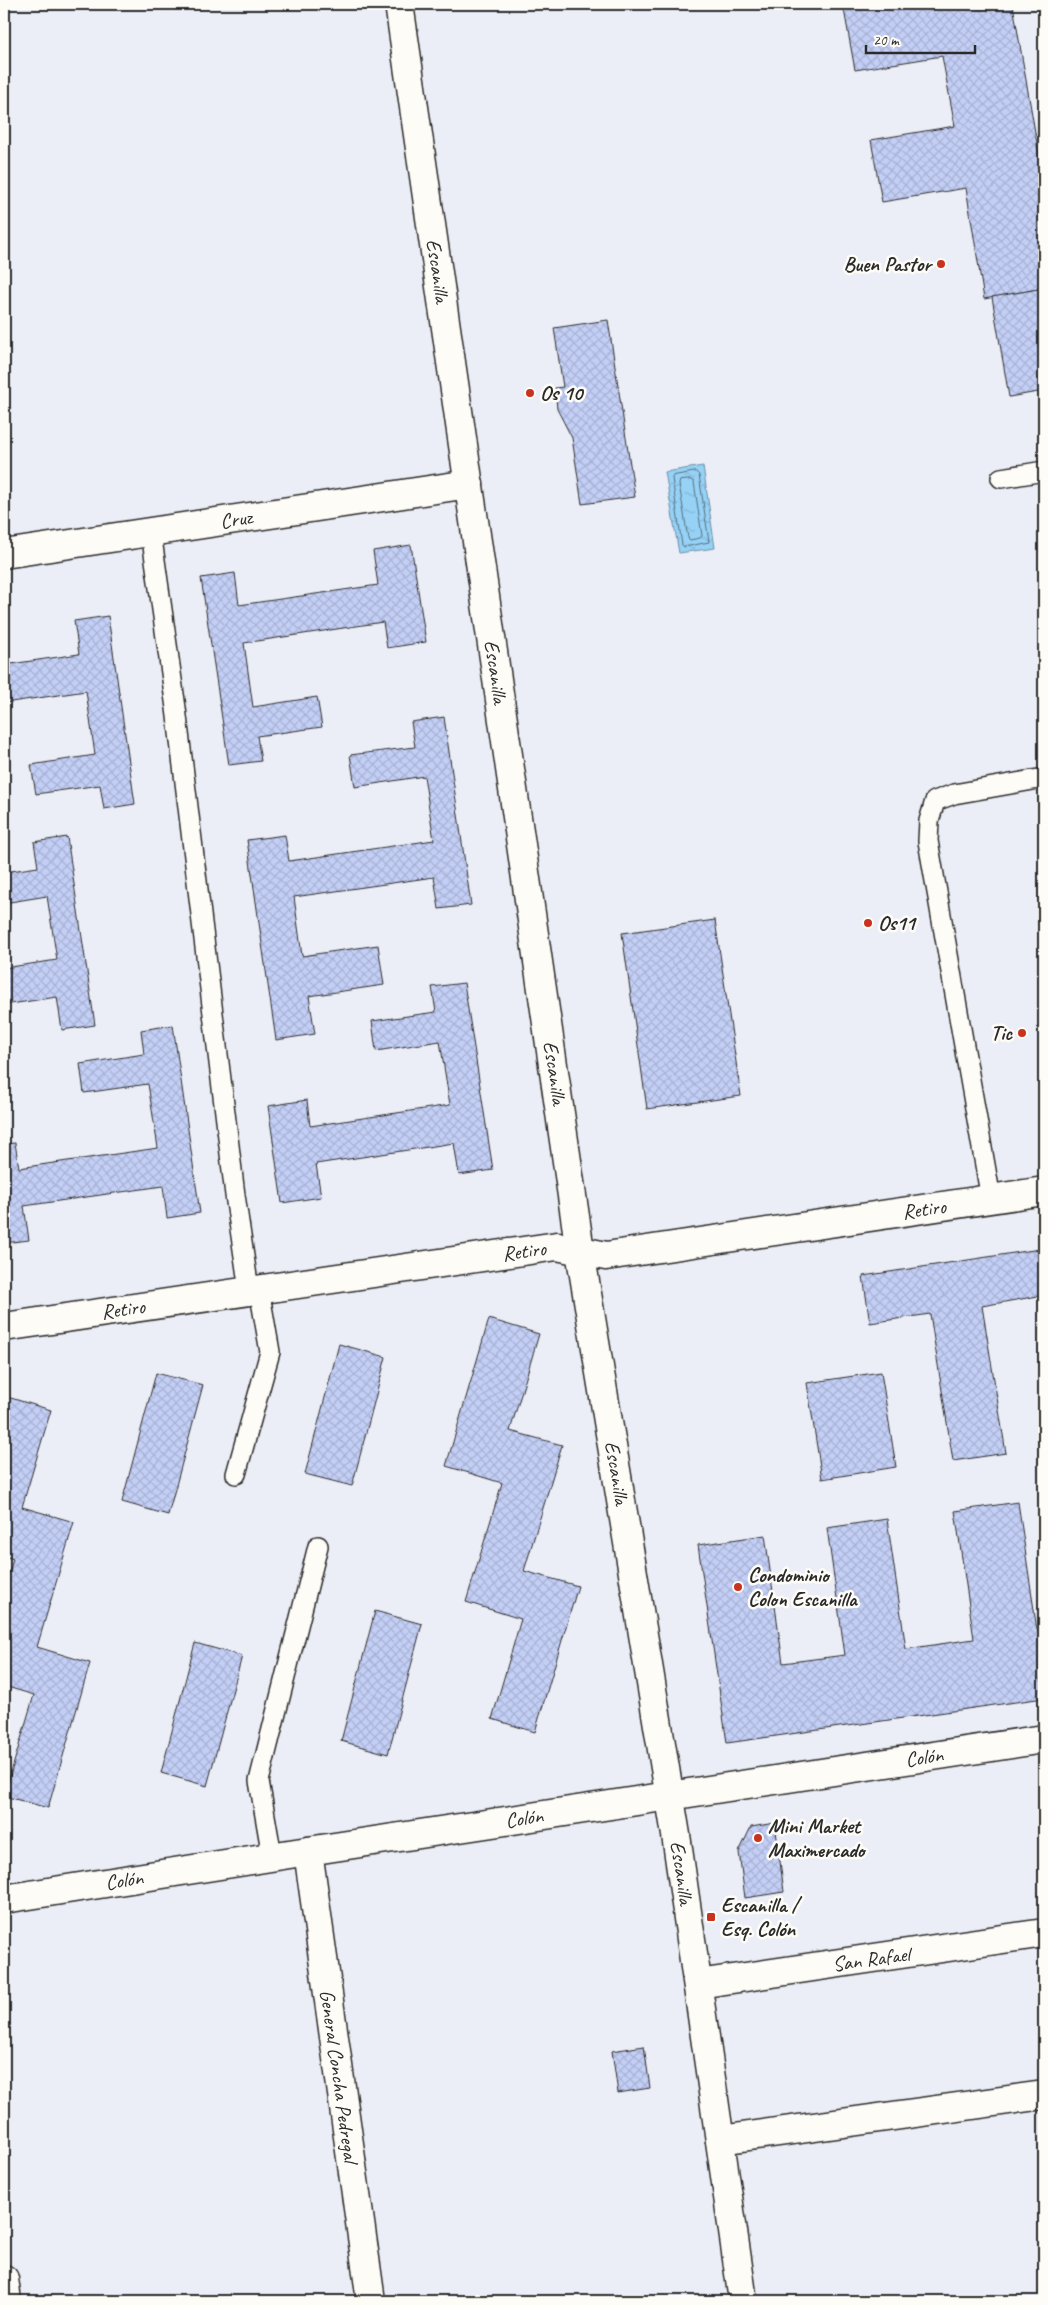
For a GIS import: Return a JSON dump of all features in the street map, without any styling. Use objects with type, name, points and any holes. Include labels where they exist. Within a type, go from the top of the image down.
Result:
[{"type":"street","name":"Escanilla","points":[[399,4],[580,1251],[670,1796],[743,2301]]},
{"type":"street","name":"Cruz","points":[[4,554],[469,484]]},
{"type":"street","name":"Retiro","points":[[4,1327],[558,1246],[606,1256],[1044,1191]]},
{"type":"street","name":"Colón","points":[[4,1899],[308,1850],[1044,1739]]},
{"type":"street","name":"General Concha Pedregal","points":[[308,1850],[371,2301]]},
{"type":"street","name":"San Rafael","points":[[698,1984],[1044,1933]]},
{"type":"street","points":[[720,2140],[1044,2095]]},
{"type":"street","points":[[4,2279],[7,2301]]},
{"type":"lane","points":[[1001,478],[1044,471]]},
{"type":"lane","points":[[151,532],[176,708],[235,1194],[254,1290],[270,1352],[236,1474]]},
{"type":"lane","points":[[991,1199],[928,841],[929,821],[935,801],[954,794],[1044,778]]},
{"type":"lane","points":[[272,1856],[259,1781],[318,1546]]},
{"type":"water","points":[[703,466],[715,548],[679,553],[665,472]]},
{"type":"building","points":[[843,4],[1023,4],[1013,5],[1044,184],[1044,288],[984,299],[966,188],[882,202],[871,140],[955,126],[942,56],[855,70]]},
{"type":"building","points":[[1044,288],[1044,391],[1009,397],[992,297]]},
{"type":"building","points":[[608,320],[635,497],[582,504],[572,438],[557,409],[555,388],[563,387],[554,328]]},
{"type":"building","points":[[411,545],[426,642],[387,648],[383,622],[244,643],[253,707],[317,697],[322,727],[257,736],[261,761],[229,765],[201,578],[235,573],[239,605],[378,585],[373,551]]},
{"type":"building","points":[[108,616],[135,804],[104,809],[100,785],[36,794],[31,765],[95,755],[86,691],[4,703],[4,665],[79,654],[74,621]]},
{"type":"building","points":[[444,717],[471,905],[439,909],[434,877],[294,897],[302,956],[378,945],[384,985],[309,996],[315,1034],[276,1040],[247,840],[285,835],[289,861],[434,840],[424,776],[355,787],[350,755],[415,747],[411,722]]},
{"type":"building","points":[[67,837],[95,1025],[62,1030],[57,997],[4,1005],[4,968],[57,960],[47,896],[4,903],[4,872],[38,867],[34,842]]},
{"type":"building","points":[[715,920],[741,1096],[647,1109],[622,933]]},
{"type":"building","points":[[464,983],[493,1170],[459,1175],[454,1143],[316,1164],[321,1197],[282,1203],[268,1106],[307,1100],[310,1126],[450,1105],[440,1041],[376,1051],[372,1021],[436,1012],[432,987]]},
{"type":"building","points":[[173,1025],[200,1213],[167,1218],[163,1186],[24,1206],[29,1240],[4,1243],[4,1144],[15,1143],[19,1168],[158,1148],[148,1084],[84,1093],[80,1064],[144,1054],[141,1030]]},
{"type":"building","points":[[1040,1249],[1044,1273],[1044,1295],[982,1306],[1006,1453],[953,1461],[930,1314],[870,1323],[863,1276]]},
{"type":"building","points":[[489,1319],[539,1334],[510,1431],[562,1445],[524,1571],[578,1586],[535,1732],[492,1719],[521,1619],[466,1602],[502,1483],[446,1466]]},
{"type":"building","points":[[339,1344],[386,1357],[352,1486],[305,1474]]},
{"type":"building","points":[[881,1372],[896,1467],[822,1479],[807,1383]]},
{"type":"building","points":[[156,1373],[203,1385],[168,1515],[122,1502]]},
{"type":"building","points":[[4,1396],[51,1410],[22,1507],[74,1522],[37,1647],[90,1663],[48,1808],[4,1796],[34,1695],[4,1686],[4,1591],[13,1559],[4,1556]]},
{"type":"building","name":"Condominio Colon Escanilla","points":[[1018,1502],[1037,1630],[1044,1628],[1044,1698],[727,1743],[698,1545],[765,1535],[783,1663],[845,1655],[827,1528],[887,1519],[906,1649],[974,1639],[955,1511]]},
{"type":"building","points":[[375,1611],[422,1624],[388,1754],[341,1741]]},
{"type":"building","points":[[195,1643],[242,1656],[207,1786],[161,1773]]},
{"type":"building","points":[[775,1823],[784,1892],[745,1898],[739,1852],[751,1827]]},
{"type":"building","points":[[644,2046],[650,2088],[618,2093],[612,2051]]},
{"type":"place","name":"Buen Pastor","points":[[941,264]]},
{"type":"place","name":"Os 10","points":[[530,393]]},
{"type":"place","name":"Os11","points":[[868,923]]},
{"type":"place","name":"Tic","points":[[1022,1033]]},
{"type":"place","name":"Condominio Colon Escanilla","points":[[738,1587]]},
{"type":"place","name":"Mini Market Maximercado","points":[[758,1838]]},
{"type":"place","name":"Escanilla / Esq. Colón","points":[[711,1917]]}]
